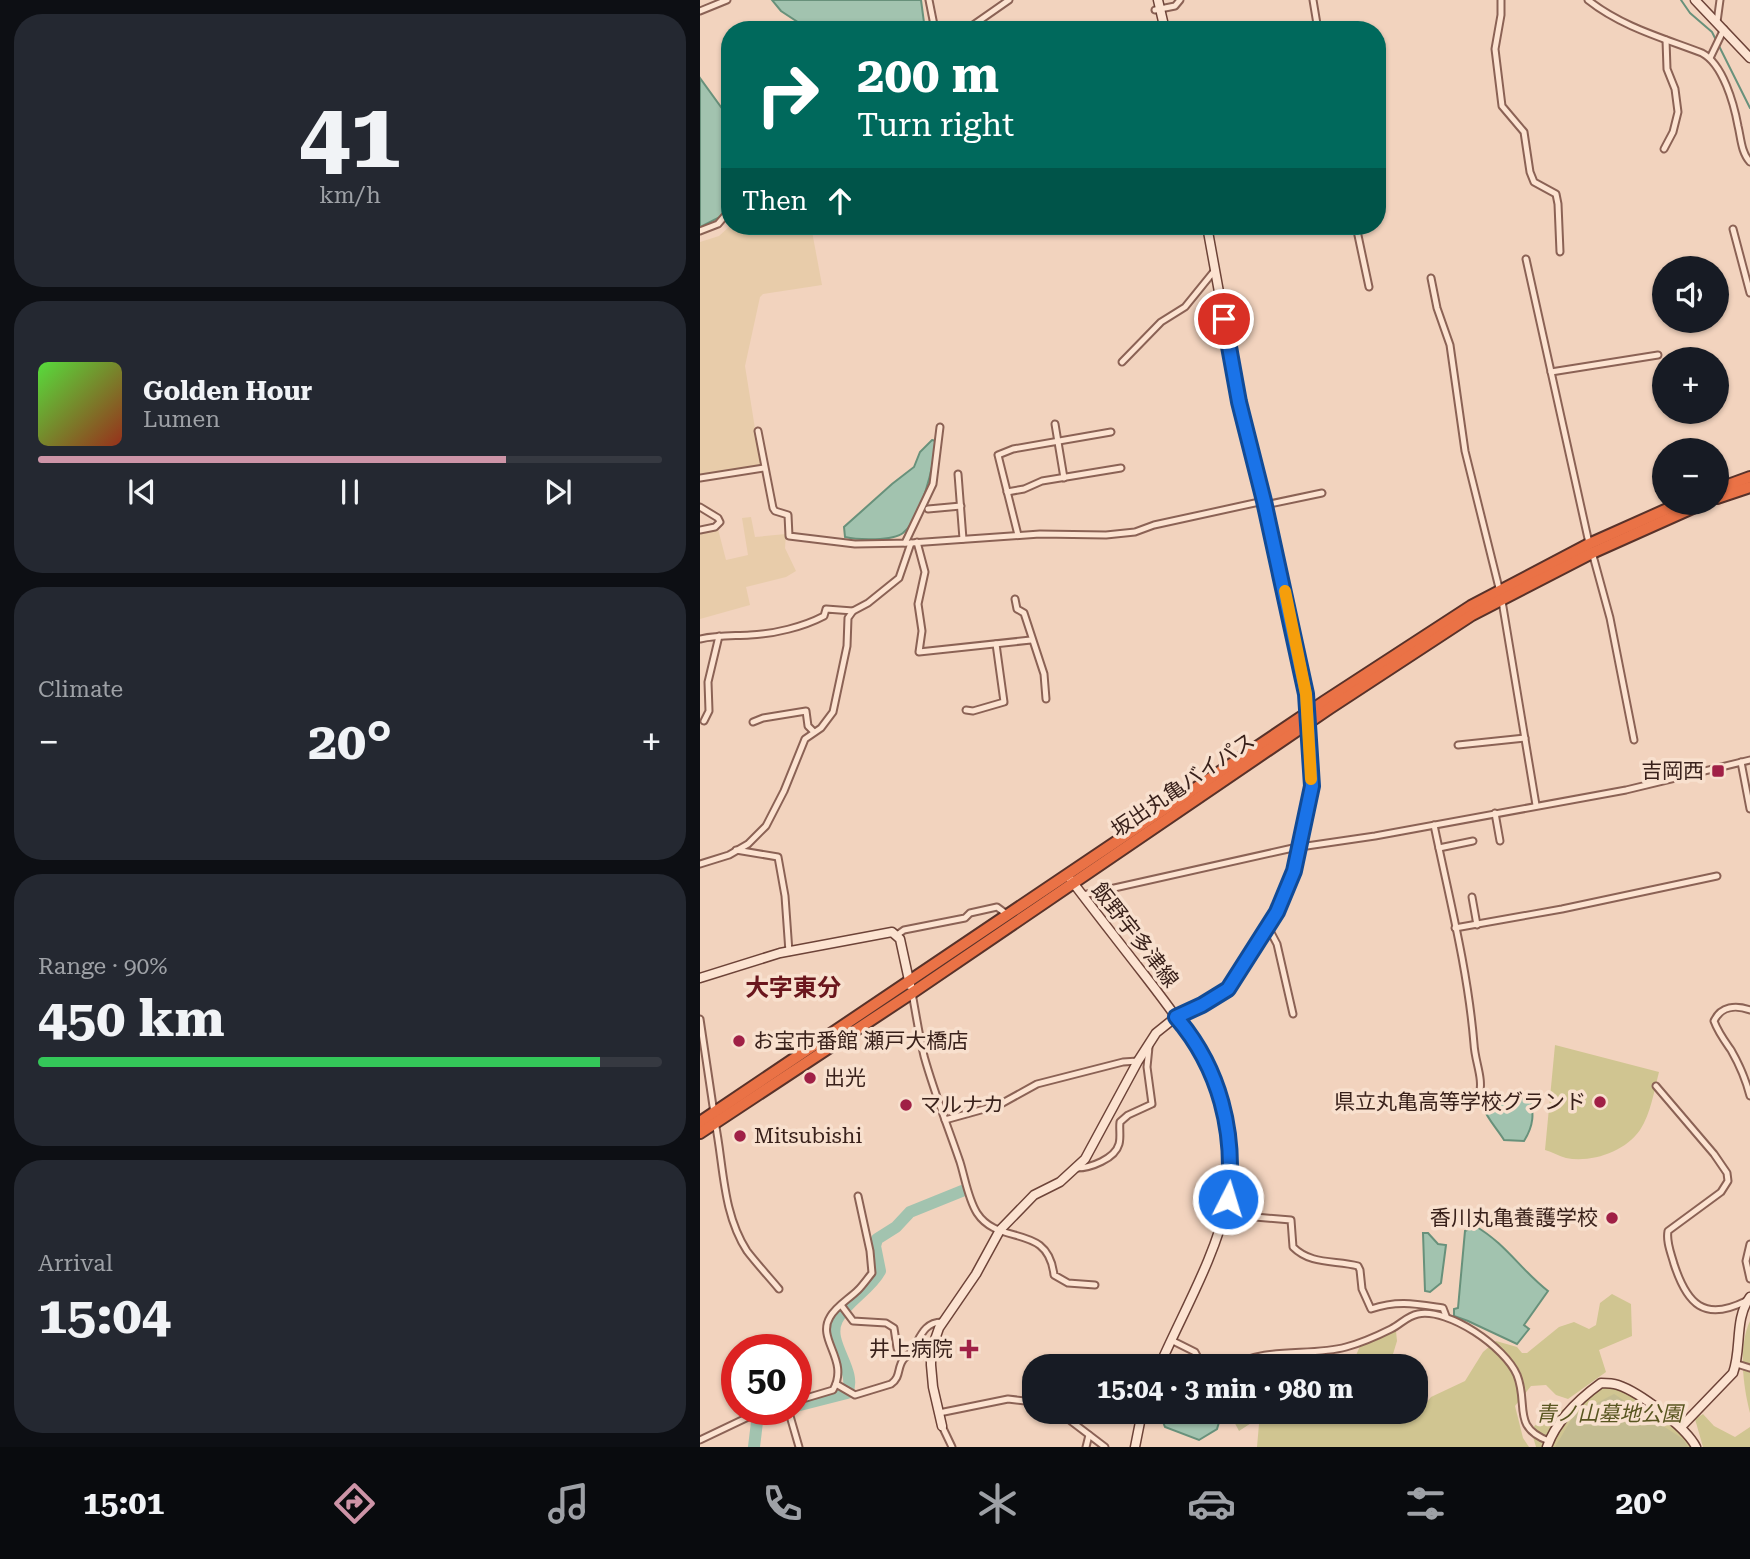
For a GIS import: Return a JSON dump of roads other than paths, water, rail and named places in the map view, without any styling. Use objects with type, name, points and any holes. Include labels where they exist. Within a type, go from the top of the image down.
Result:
[{"type":"highway","points":[[1729,485],[1750,477]]},
{"type":"highway","points":[[1729,494],[1750,487]]},
{"type":"highway","name":"坂出丸亀バイパス","points":[[700,1133],[715,1118],[1070,879],[1219,775],[1501,595],[1657,515]]},
{"type":"highway","name":"坂出丸亀バイパス","points":[[1591,548],[1674,515]]},
{"type":"highway","name":"坂出丸亀バイパス","points":[[911,987],[1008,915],[1070,879]]},
{"type":"highway","name":"坂出丸亀バイパス","points":[[700,1122],[715,1118]]},
{"type":"street","points":[[700,11],[727,0]]},
{"type":"street","points":[[929,0],[933,21]]},
{"type":"street","points":[[979,21],[1009,0]]},
{"type":"street","points":[[1158,0],[1162,21]]},
{"type":"street","points":[[1158,10],[1175,6],[1180,0]]},
{"type":"street","points":[[1313,0],[1316,21]]},
{"type":"street","points":[[1501,0],[1495,50],[1502,106],[1524,132],[1534,183],[1556,194],[1560,252]]},
{"type":"street","points":[[1588,0],[1625,24],[1710,58],[1718,68],[1733,104],[1743,150],[1750,162]]},
{"type":"street","points":[[1695,0],[1719,33],[1750,58]]},
{"type":"street","points":[[1710,58],[1719,33],[1720,0]]},
{"type":"street","points":[[1664,149],[1673,132],[1678,112],[1675,89],[1667,69],[1666,40]]},
{"type":"street","points":[[700,231],[721,221]]},
{"type":"street","points":[[1733,229],[1750,293]]},
{"type":"street","points":[[952,1447],[942,1426],[933,1387],[931,1351],[942,1322],[976,1273],[1000,1230],[1034,1195],[1060,1182],[1077,1168],[1096,1142],[1138,1061],[1156,1033],[1176,1017],[1228,989],[1268,927],[1291,882],[1312,786],[1308,718],[1298,649],[1239,402],[1209,235]]},
{"type":"street","points":[[1358,235],[1369,287]]},
{"type":"street","points":[[1526,259],[1591,548],[1610,618],[1634,740]]},
{"type":"street","points":[[1122,362],[1161,322],[1185,307],[1215,270]]},
{"type":"street","points":[[1431,278],[1437,308],[1450,345],[1465,451],[1501,595],[1536,805]]},
{"type":"street","points":[[1551,372],[1652,356]]},
{"type":"street","points":[[1055,424],[1064,478]]},
{"type":"street","points":[[700,639],[752,635],[803,625],[824,615],[826,609],[853,611],[889,588],[899,578],[933,484],[940,427]]},
{"type":"street","points":[[758,431],[773,508],[788,514],[789,536],[855,544],[1135,532],[1154,525],[1322,493]]},
{"type":"street","points":[[1018,535],[998,455],[1013,449],[1111,432]]},
{"type":"street","points":[[700,478],[764,468]]},
{"type":"street","points":[[1007,492],[1024,489],[1042,481],[1121,468]]},
{"type":"street","points":[[958,474],[963,539]]},
{"type":"street","points":[[928,509],[961,506]]},
{"type":"street","points":[[700,507],[719,518],[720,522],[715,527],[700,530]]},
{"type":"street","points":[[911,543],[925,572],[918,604],[922,631],[919,652],[1031,640]]},
{"type":"street","points":[[1016,599],[1017,608],[1024,613],[1044,674],[1046,699]]},
{"type":"street","points":[[700,864],[748,844],[766,825],[788,782],[805,739],[827,722],[833,712],[847,646],[847,624],[853,611]]},
{"type":"street","points":[[704,721],[709,711],[708,682],[719,636]]},
{"type":"street","points":[[966,710],[973,711],[1004,702],[996,644]]},
{"type":"street","points":[[753,722],[806,711],[808,726],[814,732]]},
{"type":"street","points":[[1458,745],[1525,738]]},
{"type":"street","points":[[1083,895],[1299,847],[1626,790],[1750,760]]},
{"type":"street","points":[[1741,762],[1750,809]]},
{"type":"street","points":[[1495,813],[1500,841]]},
{"type":"street","points":[[1434,825],[1482,1085],[1479,1097]]},
{"type":"street","points":[[1439,848],[1473,841]]},
{"type":"street","points":[[736,850],[778,858],[785,896],[789,951]]},
{"type":"street","points":[[1455,929],[1717,876]]},
{"type":"street","name":"飯野宇多津線","points":[[1070,879],[1199,1049],[1215,1081],[1228,1126],[1228,1199],[1213,1248],[1165,1354]]},
{"type":"street","points":[[1472,897],[1477,925]]},
{"type":"street","points":[[897,935],[904,930],[965,918],[970,913],[998,907],[1008,915]]},
{"type":"street","points":[[1268,927],[1277,944],[1293,1014]]},
{"type":"street","points":[[700,978],[789,951],[892,932],[897,935],[911,987],[924,1056],[978,1214],[1000,1230],[1034,1240],[1045,1249],[1054,1262],[1055,1275],[1061,1279],[1078,1285],[1095,1285]]},
{"type":"street","points":[[1750,1010],[1742,1007],[1726,1009],[1717,1014],[1714,1021],[1743,1074],[1750,1096]]},
{"type":"street","points":[[700,1019],[725,1193],[732,1218],[747,1250],[779,1289]]},
{"type":"street","points":[[1077,1168],[1099,1163],[1113,1153],[1119,1145],[1120,1122],[1128,1115],[1152,1104],[1147,1067],[1149,1044]]},
{"type":"street","points":[[945,1120],[999,1105],[1037,1084],[1123,1062],[1138,1061]]},
{"type":"street","points":[[1656,1086],[1727,1172],[1728,1181],[1721,1192],[1668,1231],[1670,1250],[1683,1285],[1689,1298],[1699,1306],[1718,1311],[1732,1308],[1749,1299]]},
{"type":"street","points":[[1230,1178],[1242,1180],[1249,1186],[1253,1195],[1255,1217],[1291,1220],[1293,1247],[1299,1253],[1333,1264],[1358,1266],[1362,1289],[1371,1309],[1392,1302],[1416,1304],[1443,1308],[1446,1316]]},
{"type":"street","points":[[812,1396],[833,1390],[836,1384],[839,1368],[826,1332],[829,1318],[872,1273],[858,1196]]},
{"type":"street","points":[[1750,1244],[1746,1261],[1750,1279]]},
{"type":"street","points":[[1681,1427],[1727,1380],[1737,1364],[1741,1321],[1749,1299]]},
{"type":"street","points":[[841,1305],[853,1321],[886,1323],[894,1328],[897,1348],[903,1359]]},
{"type":"street","points":[[1281,1354],[1346,1347],[1391,1328],[1409,1316],[1431,1312],[1446,1316],[1490,1342],[1517,1374],[1523,1420],[1528,1430],[1548,1444],[1551,1434],[1567,1415],[1601,1383],[1614,1383],[1681,1427],[1696,1447]]},
{"type":"street","points":[[836,1384],[855,1395],[891,1384],[899,1375],[903,1359],[914,1348],[921,1333],[931,1324],[942,1322]]},
{"type":"street","points":[[1171,1340],[1196,1354]]},
{"type":"street","points":[[1737,1364],[1750,1368]]},
{"type":"street","points":[[939,1413],[1008,1399],[1022,1401]]},
{"type":"street","points":[[1075,1424],[1105,1447]]},
{"type":"street","points":[[1135,1447],[1140,1424]]},
{"type":"street","points":[[700,1440],[731,1425]]},
{"type":"street","points":[[793,1425],[799,1447]]},
{"type":"street","points":[[1086,1447],[1089,1435]]},
{"type":"waterway","points":[[1681,0],[1690,13],[1712,32],[1750,108]]},
{"type":"waterway","points":[[812,1402],[847,1393],[848,1375],[834,1329],[841,1313],[880,1271],[875,1246],[877,1239],[896,1227],[910,1212],[962,1191]]},
{"type":"waterway","points":[[754,1447],[757,1425]]},
{"type":"place","name":"吉岡西","points":[[1718,771]]},
{"type":"place","name":"お宝市番館 瀬戸大橋店","points":[[739,1041]]},
{"type":"place","name":"出光","points":[[810,1078]]},
{"type":"place","name":"県立丸亀高等学校グランド","points":[[1600,1102]]},
{"type":"place","name":"マルナカ","points":[[906,1105]]},
{"type":"place","name":"Mitsubishi","points":[[740,1136]]},
{"type":"place","name":"香川丸亀養護学校","points":[[1612,1218]]},
{"type":"place","name":"井上病院","points":[[969,1349]]},
{"type":"district","name":"大字東分","points":[[793,988]]},
{"type":"park label","name":"青ノ山墓地公園","points":[[1609,1414]]}]
